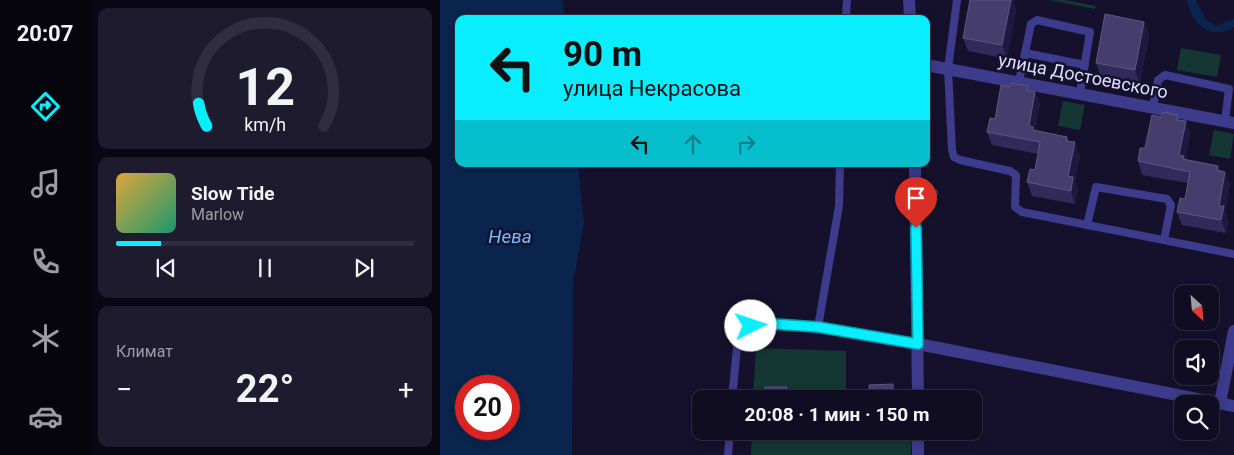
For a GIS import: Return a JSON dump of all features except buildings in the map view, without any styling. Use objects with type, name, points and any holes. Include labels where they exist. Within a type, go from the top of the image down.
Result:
[{"type":"street","points":[[909,0],[910,15]]},
{"type":"street","name":"улица Достоевского","points":[[930,66],[1229,122]]},
{"type":"street","points":[[914,167],[918,390]]},
{"type":"street","points":[[1220,403],[1234,331]]},
{"type":"street","points":[[918,344],[1234,406]]},
{"type":"street","points":[[918,440],[918,455]]},
{"type":"lane","points":[[846,15],[847,0]]},
{"type":"lane","points":[[957,0],[948,68],[952,150],[954,157],[1010,171],[1016,175],[1015,208],[1022,212],[1234,254]]},
{"type":"lane","points":[[1019,82],[1033,21],[1070,27],[1090,32],[1080,93]]},
{"type":"lane","points":[[1025,53],[1085,65]]},
{"type":"lane","points":[[1153,107],[1158,80],[1165,75],[1229,89],[1229,122]]},
{"type":"lane","points":[[818,327],[840,206],[840,167]]},
{"type":"lane","points":[[1087,225],[1096,187],[1167,199],[1171,205],[1164,240]]},
{"type":"lane","points":[[915,194],[934,193]]},
{"type":"lane","points":[[733,390],[735,349],[738,337],[744,330],[760,323],[818,327],[918,344]]},
{"type":"lane","points":[[728,455],[729,440]]},
{"type":"green space","points":[[1049,0],[1065,0],[1096,6],[1095,9]]},
{"type":"green space","points":[[1181,48],[1221,55],[1217,77],[1177,70]]},
{"type":"green space","points":[[1063,101],[1085,105],[1080,130],[1058,126]]},
{"type":"green space","points":[[1214,130],[1234,134],[1230,159],[1209,155]]},
{"type":"green space","points":[[756,348],[846,351],[846,390],[754,390]]},
{"type":"green space","points":[[752,440],[912,440],[911,455],[751,455]]},
{"type":"water","name":"Нева","points":[[440,0],[563,0],[565,15],[455,15],[455,167],[578,167],[584,223],[573,283],[572,455],[440,455]]},
{"type":"water","points":[[1187,0],[1196,0],[1206,20],[1216,26],[1234,19],[1234,27],[1218,32],[1203,28],[1193,16]]},
{"type":"route","points":[[751,326],[760,323],[818,327],[918,344],[916,228]]}]
